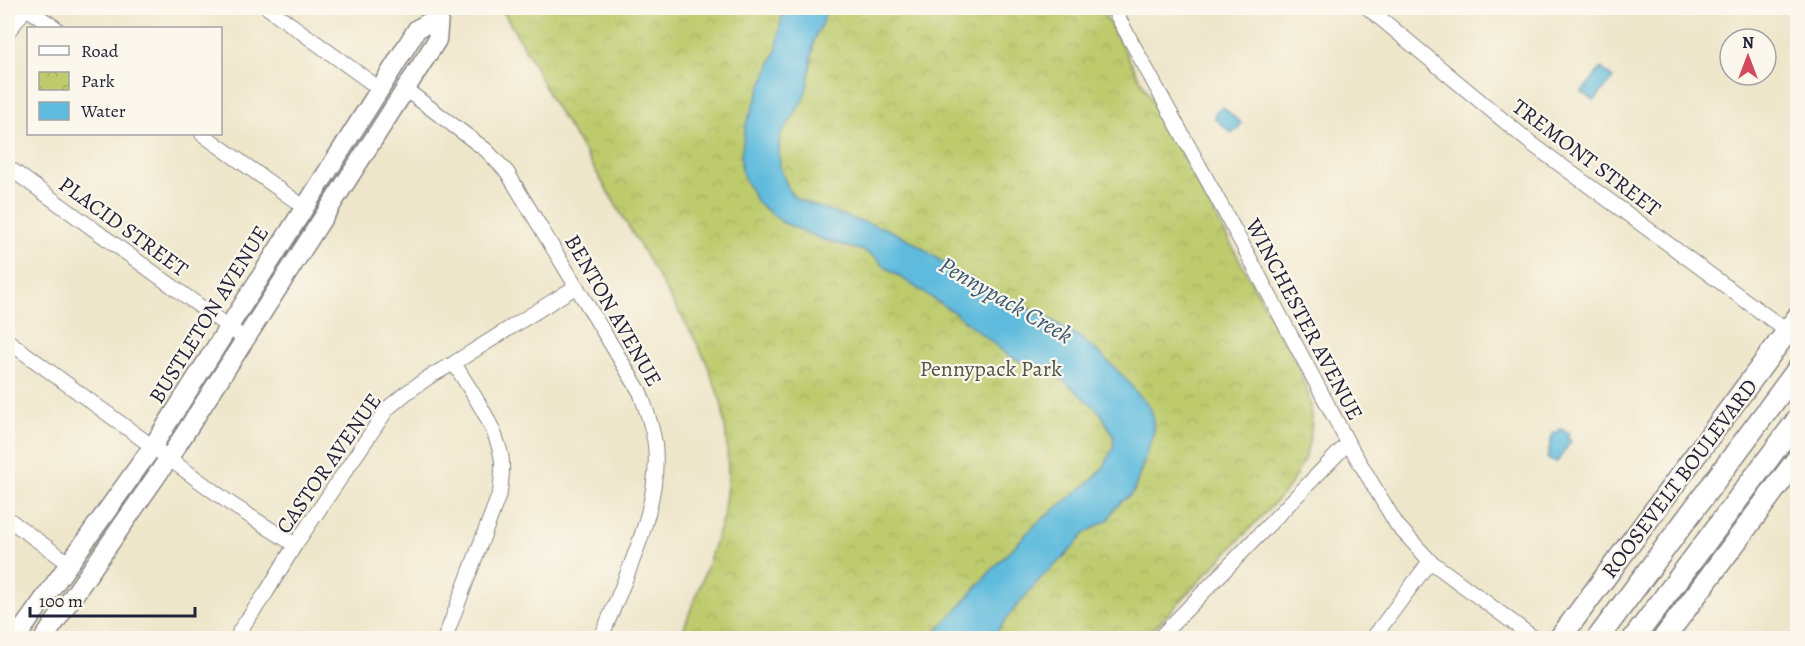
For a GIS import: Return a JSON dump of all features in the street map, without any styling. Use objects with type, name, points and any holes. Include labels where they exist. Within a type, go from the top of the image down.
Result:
[{"type":"highway","name":"ROOSEVELT BOULEVARD","points":[[1560,639],[1792,324]]},
{"type":"highway","name":"ROOSEVELT BOULEVARD","points":[[1598,639],[1797,369]]},
{"type":"highway","points":[[1634,639],[1797,419]]},
{"type":"highway","points":[[1664,639],[1797,458]]},
{"type":"main road","name":"BUSTLETON AVENUE","points":[[16,639],[153,446],[417,29],[442,12]]},
{"type":"main road","name":"BUSTLETON AVENUE","points":[[44,639],[169,458],[437,40],[442,12]]},
{"type":"street","points":[[8,32],[26,8],[54,27]]},
{"type":"street","points":[[267,8],[380,89]]},
{"type":"street","name":"WINCHESTER AVENUE","points":[[1113,8],[1348,443],[1159,639]]},
{"type":"street","name":"TREMONT STREET","points":[[1368,8],[1532,144],[1792,324]]},
{"type":"street","name":"BENTON AVENUE","points":[[405,89],[486,150],[507,172],[640,392],[648,414],[655,446],[654,479],[646,524],[601,639]]},
{"type":"street","points":[[203,135],[304,207]]},
{"type":"street","name":"PLACID STREET","points":[[8,167],[245,339]]},
{"type":"street","name":"CASTOR AVENUE","points":[[238,639],[240,630],[295,545],[388,408],[429,377],[577,286]]},
{"type":"street","points":[[8,341],[231,504],[295,545]]},
{"type":"street","points":[[445,639],[500,492],[502,472],[501,455],[489,421],[454,363]]},
{"type":"street","points":[[1348,443],[1397,525],[1430,561],[1534,639]]},
{"type":"street","points":[[8,519],[70,564]]},
{"type":"street","points":[[1373,639],[1430,561]]},
{"type":"green space","name":"Pennypack Park","points":[[501,8],[1101,8],[1298,366],[1309,396],[1312,418],[1309,442],[1302,464],[1283,494],[1145,638],[680,638],[723,517],[728,477],[722,405],[706,361],[692,334],[551,100],[532,61]]},
{"type":"water","name":"Pennypack Creek","points":[[783,8],[827,8],[814,41],[808,84],[803,100],[781,134],[779,145],[780,168],[794,197],[887,229],[910,240],[960,274],[1048,318],[1096,350],[1126,379],[1148,404],[1152,412],[1154,431],[1134,491],[1113,511],[1109,519],[1085,533],[1068,553],[1041,578],[992,638],[932,638],[996,565],[1036,524],[1092,480],[1104,467],[1113,447],[1114,436],[1100,412],[1062,379],[1030,361],[1022,362],[1009,356],[955,313],[885,267],[875,257],[864,251],[824,240],[782,222],[757,202],[741,169],[741,155],[746,124],[777,48]]},
{"type":"water","points":[[1601,68],[1613,78],[1594,101],[1582,92]]},
{"type":"water","points":[[1223,107],[1241,123],[1232,133],[1214,118],[1216,112]]},
{"type":"water","points":[[1560,429],[1569,433],[1567,438],[1571,441],[1557,462],[1551,461],[1547,458],[1553,432],[1557,434]]}]
